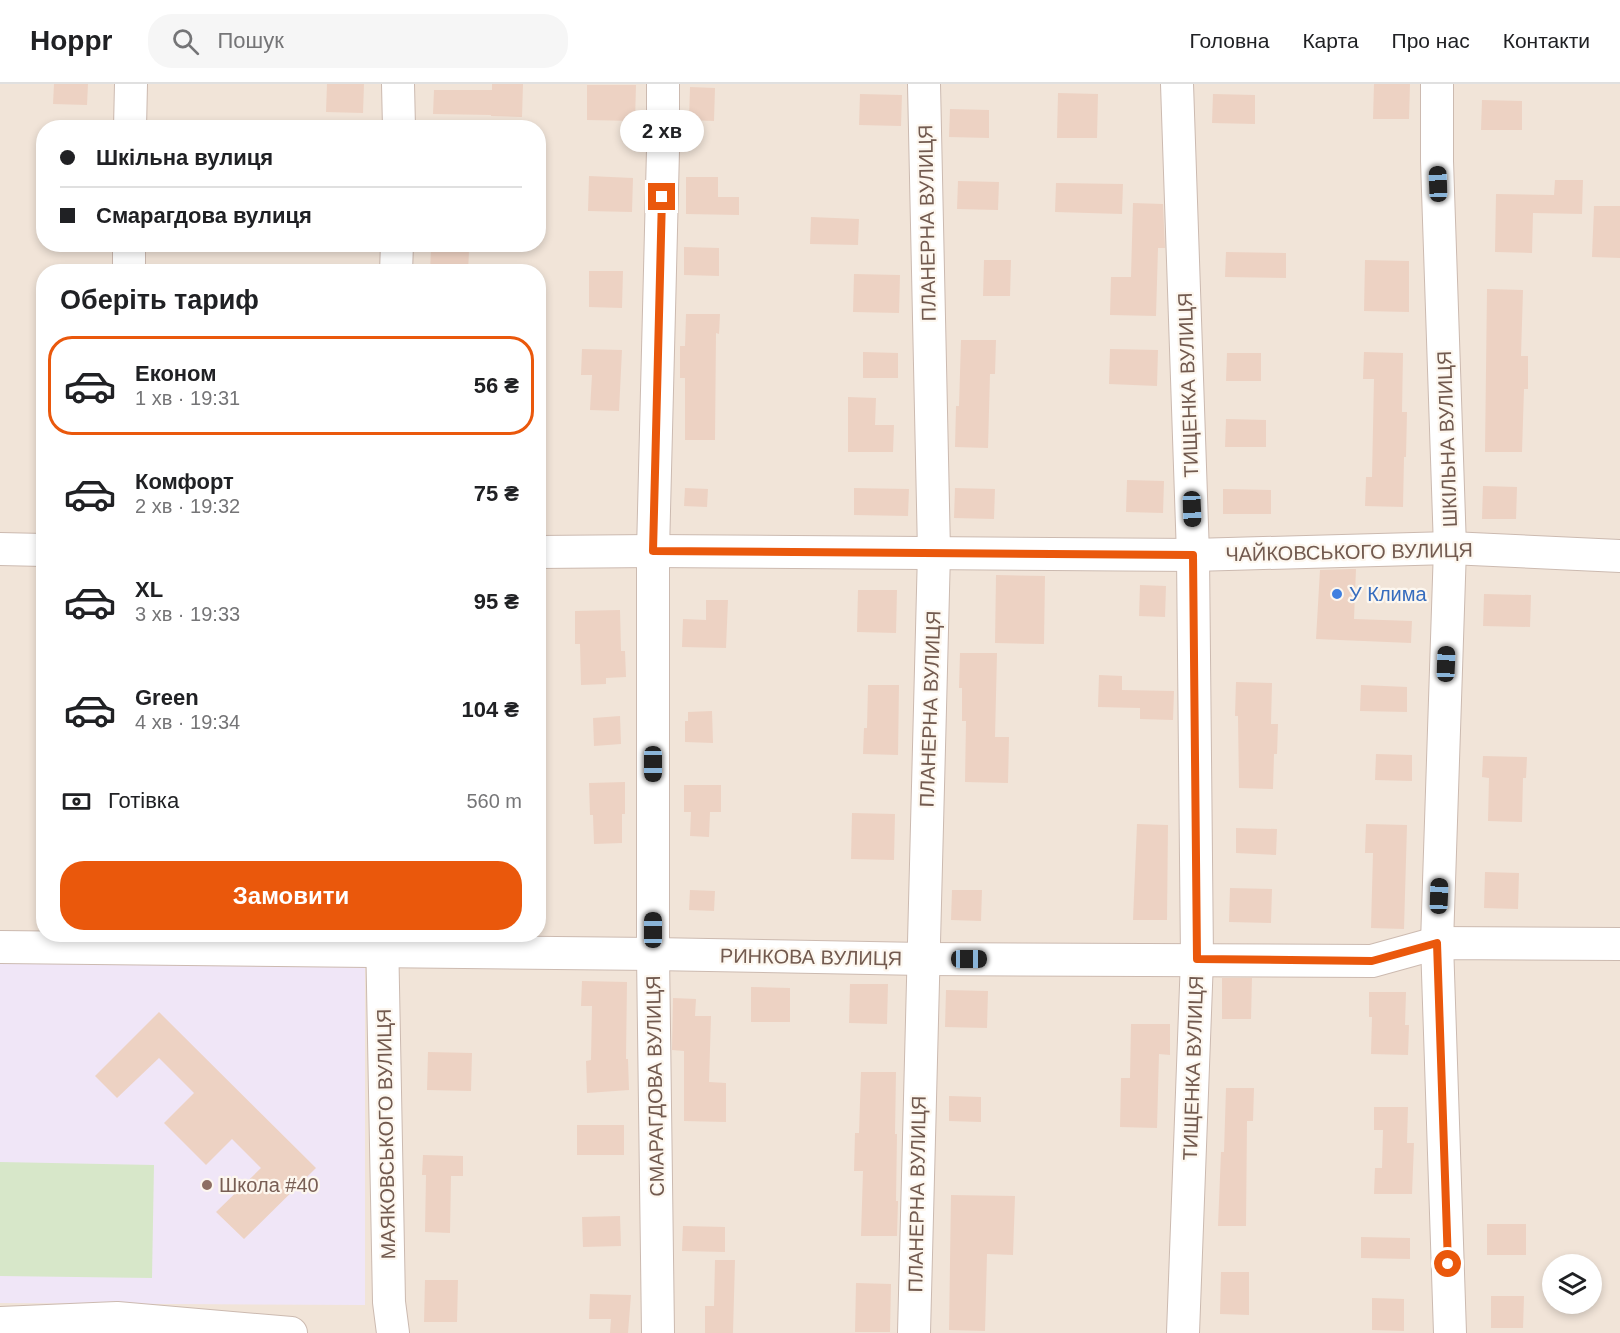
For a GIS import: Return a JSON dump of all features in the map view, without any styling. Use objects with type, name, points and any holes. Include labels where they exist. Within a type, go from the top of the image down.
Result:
[{"type":"street","points":[[130,120],[131,84]]},
{"type":"street","points":[[398,84],[399,120]]},
{"type":"street","name":"СМАРАГДОВА ВУЛИЦЯ","points":[[658,1333],[653,954],[653,551],[663,84]]},
{"type":"street","name":"ПЛАНЕРНА ВУЛИЦЯ","points":[[914,1333],[934,552],[924,84]]},
{"type":"street","name":"ТИЩЕНКА ВУЛИЦЯ","points":[[1177,84],[1193,555],[1197,959],[1183,1333]]},
{"type":"street","name":"ШКІЛЬНА ВУЛИЦЯ","points":[[1437,84],[1437,161],[1450,548],[1437,943],[1450,1333]]},
{"type":"street","name":"ЧАЙКОВСЬКОГО ВУЛИЦЯ","points":[[546,552],[1193,555],[1450,548],[1620,556]]},
{"type":"street","points":[[0,549],[36,550]]},
{"type":"street","name":"РИНКОВА ВУЛИЦЯ","points":[[0,947],[102,942]]},
{"type":"street","name":"РИНКОВА ВУЛИЦЯ","points":[[252,942],[382,943],[653,954],[923,959],[1372,961],[1437,943],[1620,944]]},
{"type":"street","name":"МАЯКОВСЬКОГО ВУЛИЦЯ","points":[[382,943],[389,1302],[393,1333]]},
{"type":"street","points":[[0,1323],[117,1325],[291,1333]]},
{"type":"shaded area","points":[[0,84],[1620,84],[1620,1333],[0,1333]]},
{"type":"shaded area","points":[[0,959],[365,959],[365,1305],[0,1303]]},
{"type":"green space","points":[[0,1162],[154,1165],[152,1278],[0,1276]]},
{"type":"building","points":[[54,84],[88,84],[87,105],[53,104]]},
{"type":"building","points":[[327,84],[364,84],[363,113],[326,112]]},
{"type":"building","points":[[492,84],[523,84],[522,117],[433,114],[434,90],[492,90]]},
{"type":"building","points":[[1374,84],[1410,84],[1409,119],[1373,119]]},
{"type":"building","points":[[587,85],[636,85],[635,121],[587,120]]},
{"type":"building","points":[[690,87],[715,88],[714,121],[689,120]]},
{"type":"building","points":[[1058,93],[1098,94],[1097,138],[1057,138]]},
{"type":"building","points":[[860,94],[902,95],[901,126],[859,125]]},
{"type":"building","points":[[1213,94],[1255,95],[1255,124],[1212,123]]},
{"type":"building","points":[[1482,100],[1522,101],[1522,130],[1481,130]]},
{"type":"building","points":[[950,109],[989,110],[989,138],[949,137]]},
{"type":"building","points":[[589,176],[633,178],[632,212],[588,211]]},
{"type":"building","points":[[686,177],[718,177],[718,197],[739,197],[739,215],[686,214]]},
{"type":"building","points":[[1555,180],[1583,180],[1582,214],[1533,213],[1532,253],[1495,252],[1496,194],[1554,195]]},
{"type":"building","points":[[958,181],[999,182],[998,210],[957,209]]},
{"type":"building","points":[[1056,183],[1123,184],[1122,214],[1055,212]]},
{"type":"building","points":[[1133,203],[1163,204],[1165,248],[1158,248],[1156,316],[1110,315],[1111,277],[1131,277]]},
{"type":"building","points":[[1594,206],[1620,206],[1620,258],[1592,257]]},
{"type":"building","points":[[811,217],[859,219],[858,245],[810,244]]},
{"type":"building","points":[[684,247],[719,248],[719,276],[684,275]]},
{"type":"building","points":[[431,252],[469,252],[468,264],[430,264]]},
{"type":"building","points":[[1226,252],[1286,253],[1286,278],[1225,277]]},
{"type":"building","points":[[984,260],[1011,260],[1010,296],[983,296]]},
{"type":"building","points":[[1365,260],[1409,261],[1409,312],[1364,311]]},
{"type":"building","points":[[589,271],[623,271],[622,308],[589,307]]},
{"type":"building","points":[[854,274],[900,275],[899,313],[853,312]]},
{"type":"building","points":[[1487,289],[1523,290],[1521,356],[1528,356],[1528,389],[1524,389],[1522,452],[1485,452]]},
{"type":"building","points":[[686,314],[720,314],[719,334],[716,333],[715,440],[685,440],[685,378],[680,378],[680,346],[685,346]]},
{"type":"building","points":[[961,340],[996,340],[995,374],[990,374],[988,448],[955,447]]},
{"type":"building","points":[[582,349],[622,350],[619,411],[590,410],[592,375],[581,375]]},
{"type":"building","points":[[1110,349],[1158,350],[1157,386],[1109,384]]},
{"type":"building","points":[[863,352],[898,353],[898,378],[863,378]]},
{"type":"building","points":[[1364,352],[1403,353],[1402,412],[1407,412],[1403,507],[1365,506],[1366,477],[1372,477],[1374,379],[1363,379]]},
{"type":"building","points":[[1227,353],[1261,353],[1261,381],[1226,381]]},
{"type":"building","points":[[848,397],[876,398],[875,425],[894,425],[893,452],[848,452]]},
{"type":"building","points":[[1226,419],[1266,420],[1266,447],[1225,447]]},
{"type":"building","points":[[1127,480],[1164,481],[1163,513],[1126,512]]},
{"type":"building","points":[[1483,486],[1517,487],[1516,519],[1482,519]]},
{"type":"building","points":[[685,488],[708,489],[707,507],[684,506]]},
{"type":"building","points":[[854,488],[909,489],[908,516],[854,515]]},
{"type":"building","points":[[955,488],[995,489],[994,519],[954,518]]},
{"type":"building","points":[[1223,489],[1271,490],[1271,514],[1223,514]]},
{"type":"building","name":"У Клима","points":[[1356,569],[1354,619],[1412,621],[1411,643],[1316,639],[1320,570]]},
{"type":"building","points":[[996,575],[1045,576],[1044,644],[995,643]]},
{"type":"building","points":[[1140,585],[1166,586],[1165,617],[1139,616]]},
{"type":"building","points":[[858,590],[897,590],[896,633],[857,632]]},
{"type":"building","points":[[1484,594],[1531,595],[1530,627],[1483,626]]},
{"type":"building","points":[[706,600],[728,600],[726,648],[682,647],[683,619],[706,620]]},
{"type":"building","points":[[620,610],[621,651],[625,651],[626,677],[606,678],[606,684],[581,685],[580,644],[575,644],[575,611]]},
{"type":"building","points":[[960,653],[997,653],[995,737],[1009,737],[1008,783],[965,782],[966,721],[962,721],[962,688],[959,688]]},
{"type":"building","points":[[1099,675],[1122,676],[1122,690],[1174,691],[1173,720],[1140,719],[1140,708],[1098,707]]},
{"type":"building","points":[[1236,682],[1272,683],[1271,724],[1278,724],[1273,789],[1239,788],[1238,716],[1235,716]]},
{"type":"building","points":[[868,685],[899,685],[898,755],[863,754],[864,728],[867,728]]},
{"type":"building","points":[[1361,685],[1407,687],[1407,712],[1360,711]]},
{"type":"building","points":[[712,711],[713,743],[685,742],[685,721],[688,721],[688,712]]},
{"type":"building","points":[[620,716],[621,744],[594,746],[593,718]]},
{"type":"building","points":[[1376,754],[1412,755],[1412,781],[1375,780]]},
{"type":"building","points":[[1483,756],[1527,757],[1526,778],[1523,778],[1522,822],[1488,821],[1489,778],[1482,777]]},
{"type":"building","points":[[625,782],[622,843],[594,844],[589,783]]},
{"type":"building","points":[[684,785],[721,785],[721,812],[710,812],[709,837],[690,836],[691,812],[684,812]]},
{"type":"building","points":[[852,813],[895,814],[894,860],[851,859]]},
{"type":"building","points":[[1137,824],[1168,825],[1167,920],[1133,920]]},
{"type":"building","points":[[1366,824],[1407,825],[1404,929],[1371,928],[1373,853],[1365,853]]},
{"type":"building","points":[[1236,828],[1277,829],[1276,855],[1236,853]]},
{"type":"building","points":[[1485,872],[1519,873],[1518,909],[1484,908]]},
{"type":"building","points":[[1230,888],[1272,889],[1271,923],[1229,922]]},
{"type":"building","points":[[690,890],[715,891],[714,911],[689,910]]},
{"type":"building","points":[[952,890],[982,890],[981,921],[951,920]]},
{"type":"building","points":[[1222,978],[1252,978],[1251,1019],[1222,1019]]},
{"type":"building","points":[[582,981],[627,982],[626,1059],[628,1059],[629,1090],[587,1093],[586,1061],[591,1060],[592,1006],[581,1006]]},
{"type":"building","points":[[850,984],[888,984],[887,1024],[849,1023]]},
{"type":"building","points":[[751,987],[790,988],[790,1022],[751,1022]]},
{"type":"building","points":[[946,990],[988,991],[987,1028],[945,1027]]},
{"type":"building","points":[[1369,992],[1406,992],[1405,1025],[1409,1025],[1408,1055],[1371,1054],[1372,1017],[1369,1017]]},
{"type":"building","points":[[673,998],[696,999],[695,1016],[711,1016],[709,1082],[726,1083],[726,1122],[684,1121],[684,1051],[672,1050]]},
{"type":"building","points":[[159,1012],[316,1168],[244,1239],[216,1212],[261,1168],[232,1139],[206,1165],[164,1123],[194,1093],[159,1058],[117,1098],[95,1076]]},
{"type":"building","points":[[1131,1024],[1170,1024],[1170,1055],[1159,1054],[1157,1128],[1120,1127],[1121,1078],[1130,1078]]},
{"type":"building","points":[[428,1052],[472,1053],[471,1091],[427,1090]]},
{"type":"building","points":[[861,1072],[896,1072],[897,1236],[861,1236],[863,1171],[854,1171],[855,1133],[859,1133]]},
{"type":"building","points":[[1226,1088],[1254,1088],[1253,1121],[1247,1121],[1246,1226],[1218,1226]]},
{"type":"building","points":[[949,1096],[981,1097],[981,1122],[949,1121]]},
{"type":"building","points":[[1374,1107],[1408,1107],[1407,1143],[1414,1143],[1412,1194],[1374,1194],[1375,1168],[1382,1168],[1383,1130],[1374,1130]]},
{"type":"building","points":[[577,1125],[624,1125],[624,1155],[577,1155]]},
{"type":"building","points":[[423,1155],[463,1156],[463,1176],[451,1176],[450,1233],[425,1232],[426,1175],[422,1175]]},
{"type":"building","points":[[951,1195],[1015,1196],[1013,1255],[987,1254],[985,1331],[949,1330]]},
{"type":"building","points":[[620,1216],[621,1246],[583,1247],[582,1217]]},
{"type":"building","points":[[1487,1224],[1526,1224],[1526,1255],[1487,1255]]},
{"type":"building","points":[[683,1226],[725,1227],[725,1252],[682,1251]]},
{"type":"building","points":[[1361,1237],[1410,1238],[1410,1259],[1361,1258]]},
{"type":"building","points":[[715,1260],[735,1260],[733,1333],[705,1333],[705,1306],[714,1306]]},
{"type":"building","points":[[1221,1272],[1249,1272],[1249,1315],[1220,1314]]},
{"type":"building","points":[[425,1280],[458,1280],[457,1322],[424,1322]]},
{"type":"building","points":[[856,1283],[891,1284],[890,1332],[855,1332]]},
{"type":"building","points":[[590,1294],[631,1295],[628,1333],[610,1333],[611,1319],[589,1319]]},
{"type":"building","points":[[1491,1296],[1524,1296],[1523,1328],[1491,1328]]},
{"type":"building","points":[[1372,1298],[1404,1299],[1404,1331],[1372,1330]]},
{"type":"place","name":"У Клима","points":[[1337,594]]},
{"type":"place","name":"Школа #40","points":[[207,1185]]},
{"type":"route","points":[[662,197],[653,551],[1193,555],[1197,959],[1372,961],[1437,943],[1448,1264]]}]
